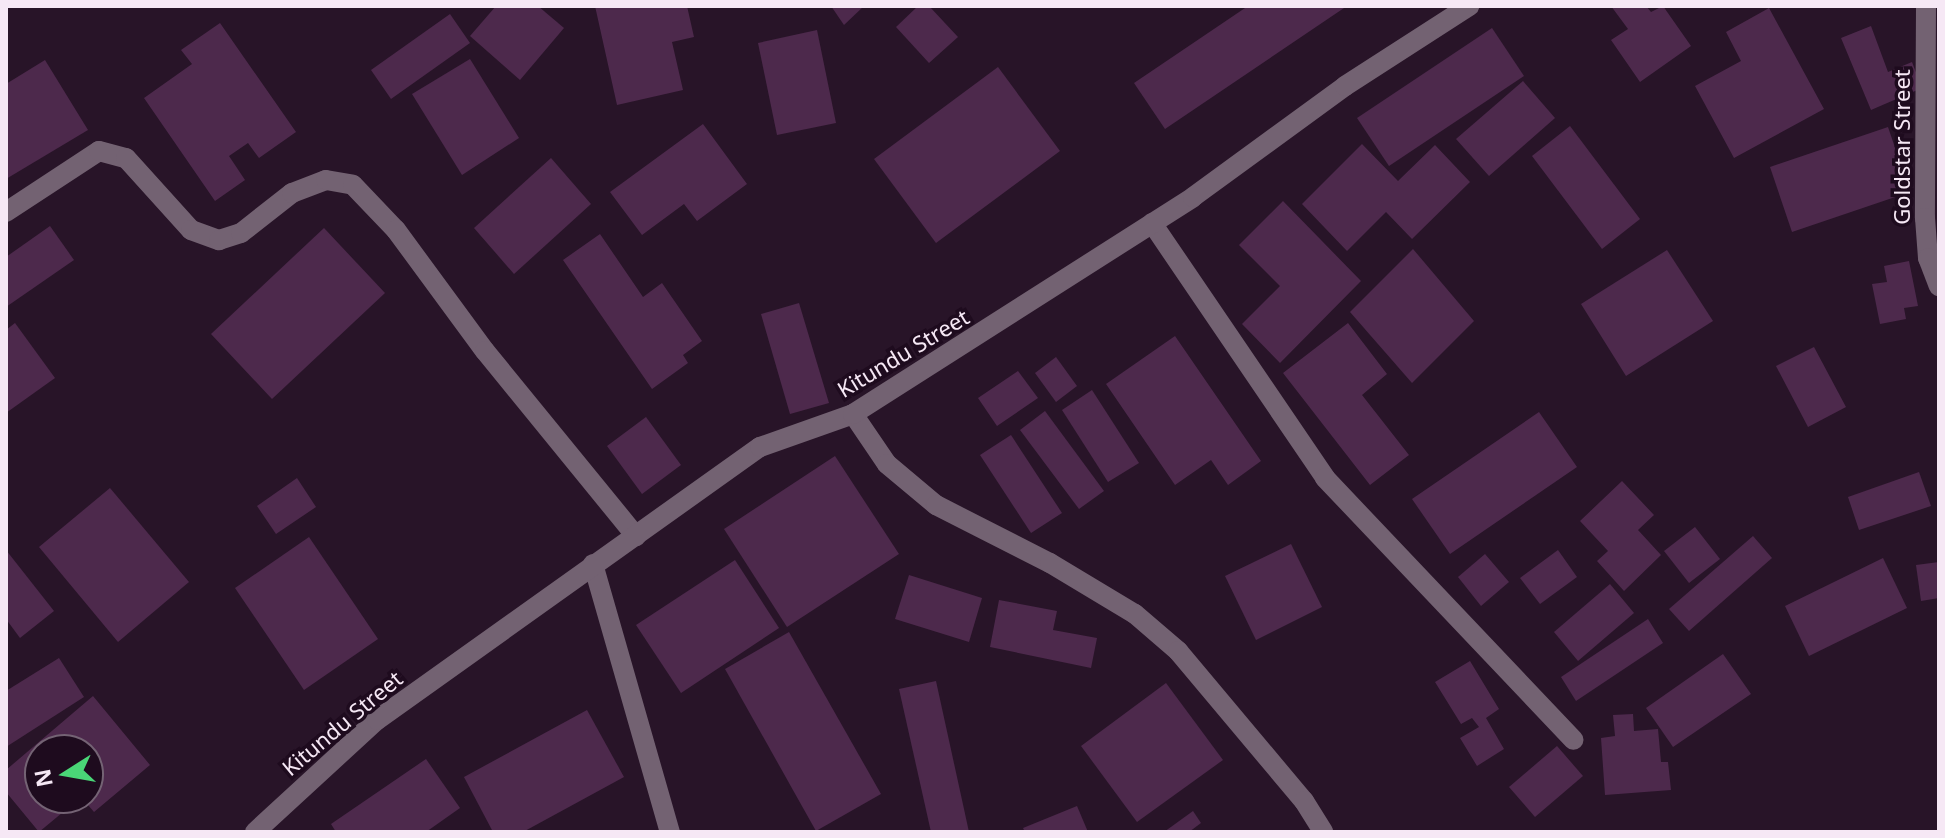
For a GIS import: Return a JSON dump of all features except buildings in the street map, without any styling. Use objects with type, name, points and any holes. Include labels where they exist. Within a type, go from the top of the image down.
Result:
[{"type":"street","name":"Kitundu Street","points":[[255,832],[377,720],[760,447],[853,414],[1152,223],[1345,86],[1469,6]]},
{"type":"street","name":"Goldstar Street","points":[[1926,6],[1925,218],[1928,258],[1939,286]]},
{"type":"street","points":[[6,212],[99,151],[126,158],[191,230],[219,240],[241,233],[292,193],[326,180],[353,185],[396,230],[485,351],[636,536]]},
{"type":"street","points":[[1152,223],[1325,478],[1574,740]]},
{"type":"street","points":[[853,414],[887,464],[936,505],[1123,606],[1178,651],[1304,801],[1323,832]]},
{"type":"street","points":[[593,564],[670,832]]}]
